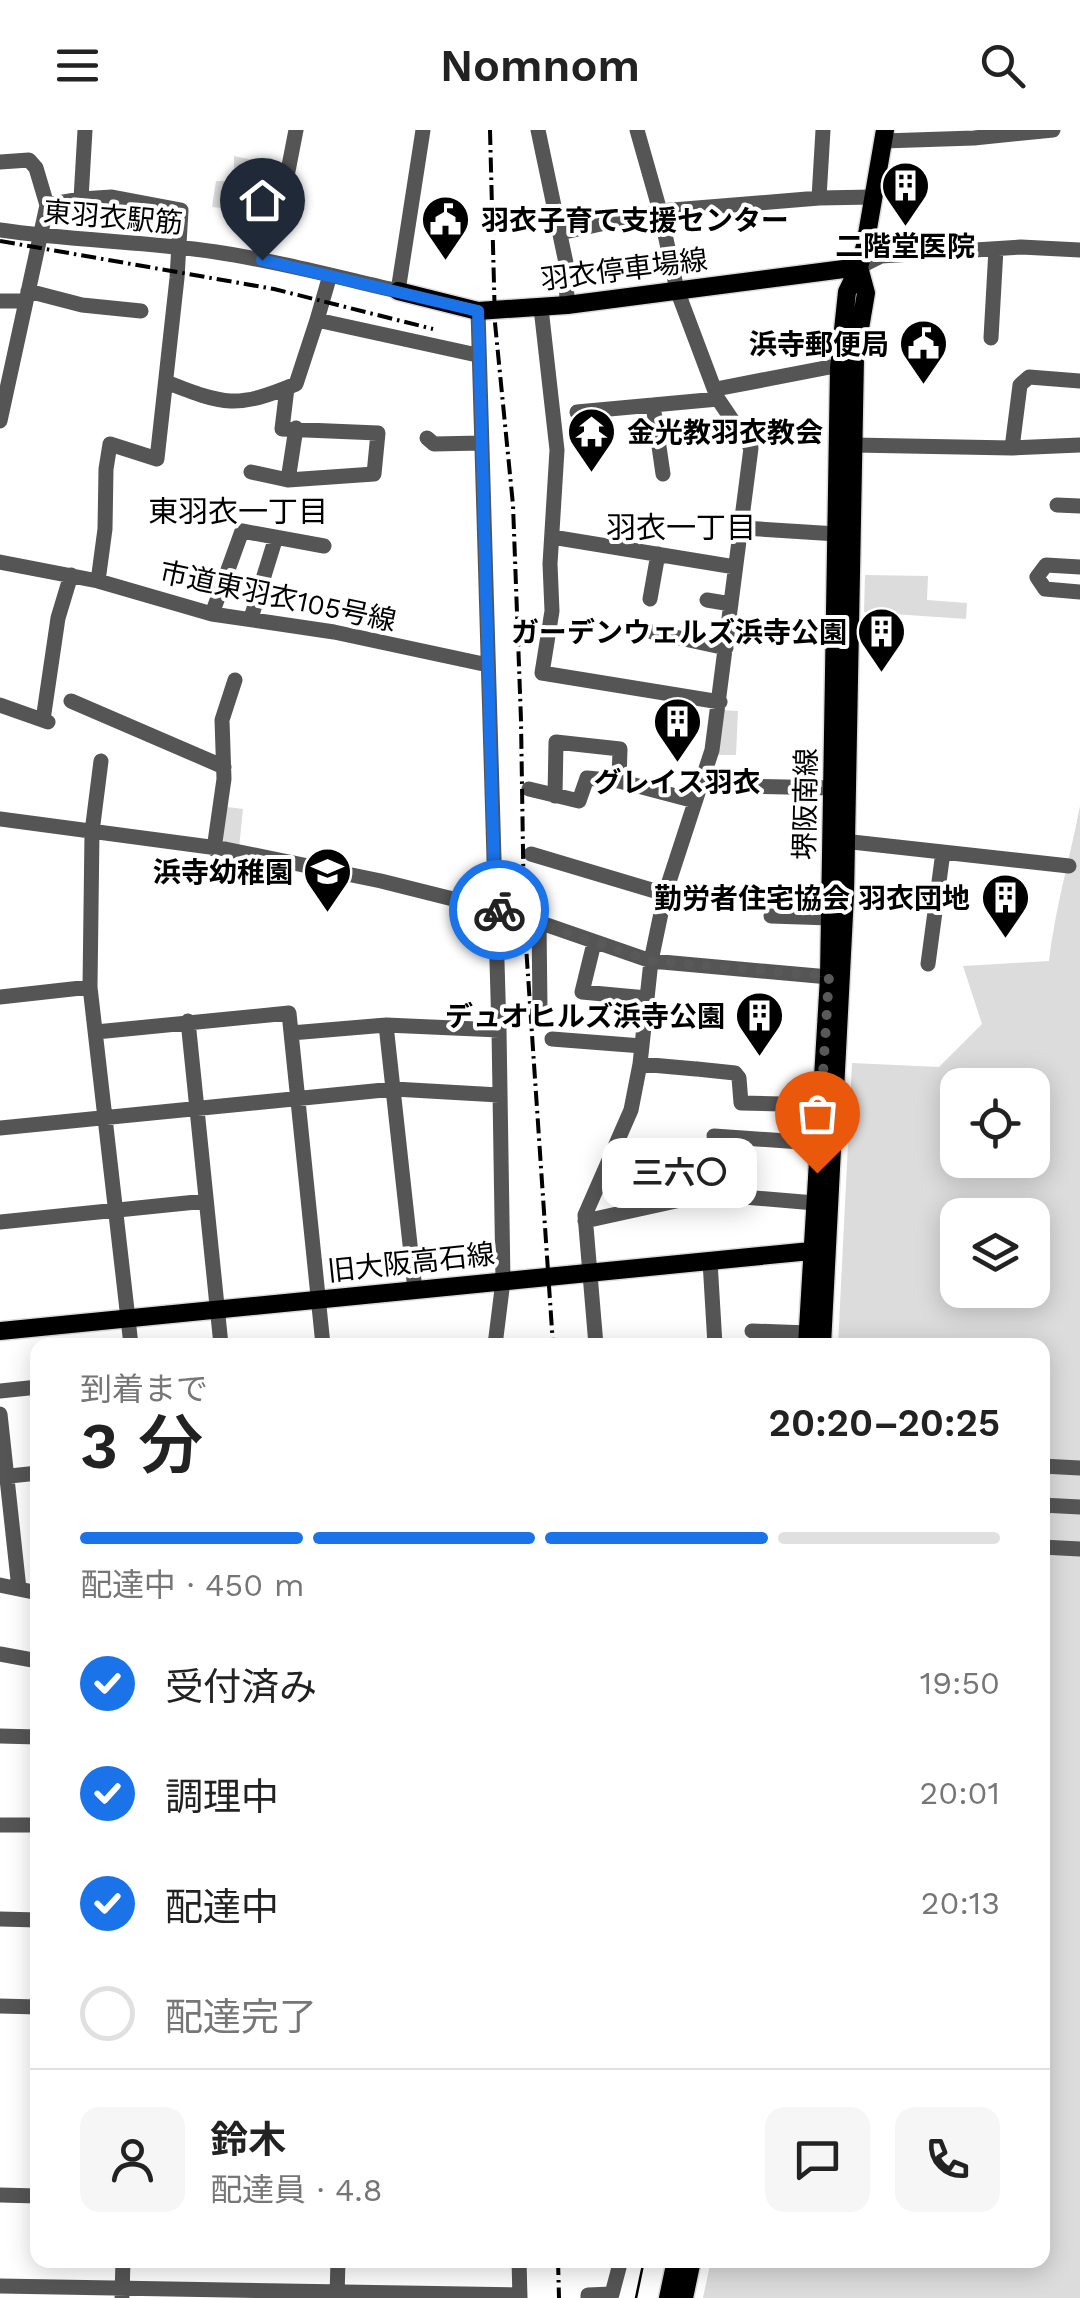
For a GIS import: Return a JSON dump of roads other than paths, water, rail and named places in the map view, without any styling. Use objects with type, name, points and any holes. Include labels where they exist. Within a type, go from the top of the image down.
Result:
[{"type":"main road","name":"堺阪南線","points":[[819,1250],[815,1203],[826,1144],[821,1105],[830,918],[839,840],[833,788],[842,368],[847,292],[860,266],[884,136]]},
{"type":"main road","name":"羽衣停車場線","points":[[398,291],[478,311],[541,308],[860,266]]},
{"type":"main road","name":"堺阪南線","points":[[813,1338],[826,1144],[856,358],[866,293],[860,266]]},
{"type":"main road","name":"旧大阪高石線","points":[[0,1331],[819,1250]]},
{"type":"main road","points":[[668,2298],[674,2268]]},
{"type":"main road","points":[[684,2298],[690,2268]]},
{"type":"street","points":[[81,200],[86,130]]},
{"type":"street","points":[[280,212],[296,130]]},
{"type":"street","points":[[398,291],[424,130]]},
{"type":"street","points":[[538,130],[566,263],[568,305]]},
{"type":"street","points":[[595,1338],[585,1216],[631,1110],[651,961],[665,894],[712,750],[751,448],[717,394],[677,290],[637,130]]},
{"type":"street","points":[[819,198],[823,130]]},
{"type":"street","points":[[884,136],[1053,130]]},
{"type":"street","points":[[0,162],[30,160],[47,206],[0,421]]},
{"type":"street","points":[[47,206],[112,197],[181,210],[157,459],[110,444],[106,529],[98,580]]},
{"type":"street","points":[[560,233],[660,210],[873,197]]},
{"type":"street","name":"東羽衣駅筋","points":[[0,230],[214,252],[398,291]]},
{"type":"street","points":[[860,266],[882,256],[996,249],[1080,250]]},
{"type":"street","points":[[991,338],[996,249]]},
{"type":"street","points":[[166,382],[235,404],[296,384],[330,275]]},
{"type":"street","points":[[0,301],[26,296],[140,311]]},
{"type":"street","points":[[541,308],[558,450],[552,612],[542,673],[720,702]]},
{"type":"street","points":[[478,311],[499,1030],[503,1281],[497,1338]]},
{"type":"street","points":[[317,320],[477,355]]},
{"type":"street","points":[[578,412],[717,394],[842,368]]},
{"type":"street","points":[[1012,448],[1020,384],[1028,377],[1080,381]]},
{"type":"street","points":[[251,472],[288,480],[374,474],[378,433],[282,429],[287,388]]},
{"type":"street","points":[[653,404],[662,474]]},
{"type":"street","points":[[288,480],[296,428]]},
{"type":"street","points":[[427,438],[434,444],[481,442]]},
{"type":"street","points":[[854,445],[1080,445]]},
{"type":"street","points":[[1057,506],[1080,506]]},
{"type":"street","points":[[743,528],[836,534]]},
{"type":"street","points":[[212,614],[242,532],[324,546]]},
{"type":"street","points":[[552,537],[735,567]]},
{"type":"street","points":[[251,618],[276,538]]},
{"type":"street","points":[[650,599],[658,554]]},
{"type":"street","name":"市道東羽衣105号線","points":[[0,562],[98,580],[212,614],[251,618],[488,664]]},
{"type":"street","points":[[1080,567],[1046,565],[1037,577],[1045,589],[1080,592]]},
{"type":"street","points":[[0,704],[46,722],[58,618],[71,575]]},
{"type":"street","points":[[708,600],[731,604]]},
{"type":"street","points":[[663,638],[726,648]]},
{"type":"street","points":[[214,849],[224,766],[222,720],[235,680]]},
{"type":"street","points":[[71,701],[224,766]]},
{"type":"street","points":[[556,796],[556,742],[620,748],[618,781]]},
{"type":"street","points":[[101,761],[92,832],[90,987],[130,1338]]},
{"type":"street","points":[[530,789],[580,801],[587,778],[618,781],[695,801]]},
{"type":"street","points":[[701,785],[833,788]]},
{"type":"street","points":[[0,820],[214,849],[382,881],[495,908],[651,961],[829,976]]},
{"type":"street","points":[[839,840],[1069,866]]},
{"type":"street","points":[[928,964],[942,852]]},
{"type":"street","points":[[531,854],[665,894]]},
{"type":"street","points":[[771,916],[830,918]]},
{"type":"street","points":[[539,924],[540,1008]]},
{"type":"street","points":[[594,944],[582,992],[647,998]]},
{"type":"street","points":[[0,997],[90,987]]},
{"type":"street","points":[[96,1032],[289,1013],[322,1338]]},
{"type":"street","points":[[188,1021],[220,1338]]},
{"type":"street","points":[[292,1034],[386,1025],[499,1030]]},
{"type":"street","points":[[386,1025],[415,1290]]},
{"type":"street","points":[[552,1039],[642,1046]]},
{"type":"street","points":[[640,1064],[735,1073],[739,1078],[740,1103],[821,1105]]},
{"type":"street","points":[[0,1128],[394,1089],[499,1095]]},
{"type":"street","points":[[714,1136],[826,1144]]},
{"type":"street","points":[[586,1221],[708,1194],[815,1203]]},
{"type":"street","points":[[0,1222],[206,1201]]},
{"type":"street","points":[[710,1261],[715,1338]]},
{"type":"street","points":[[752,1331],[795,1338]]},
{"type":"street","points":[[0,1391],[30,1389]]},
{"type":"street","points":[[0,1414],[3,1477],[19,1590]]},
{"type":"street","points":[[1050,1466],[1080,1468]]},
{"type":"street","points":[[3,1477],[30,1474]]},
{"type":"street","points":[[1050,1505],[1080,1507]]},
{"type":"street","points":[[1050,1547],[1080,1549]]},
{"type":"street","points":[[0,1585],[30,1592]]},
{"type":"street","points":[[0,1654],[30,1660]]},
{"type":"street","points":[[0,1736],[30,1737]]},
{"type":"street","points":[[0,1824],[30,1825]]},
{"type":"street","points":[[0,1919],[30,1920]]},
{"type":"street","points":[[0,2006],[30,2007]]},
{"type":"street","points":[[0,2196],[30,2196]]},
{"type":"street","points":[[122,2268],[122,2294]]},
{"type":"street","points":[[338,2268],[338,2295]]},
{"type":"street","points":[[0,2286],[122,2294],[520,2297],[519,2268]]},
{"type":"street","points":[[588,2298],[612,2294],[619,2268]]},
{"type":"tram line","points":[[636,2298],[642,2268]]},
{"type":"railway","points":[[490,130],[495,323],[513,505],[524,916],[553,1338]]},
{"type":"railway","points":[[0,241],[274,289],[433,329]]},
{"type":"railway","points":[[558,2268],[559,2298]]},
{"type":"place","name":"二階堂医院","points":[[905,228]]},
{"type":"place","name":"羽衣子育て支援センター","points":[[446,262]]},
{"type":"place","name":"浜寺郵便局","points":[[924,386]]},
{"type":"place","name":"金光教羽衣教会","points":[[592,474]]},
{"type":"place","name":"ガーデンウェルズ浜寺公園","points":[[882,674]]},
{"type":"place","name":"グレイス羽衣","points":[[677,764]]},
{"type":"place","name":"浜寺幼稚園","points":[[328,914]]},
{"type":"place","name":"勤労者住宅協会 羽衣団地","points":[[1005,940]]},
{"type":"place","name":"デュオヒルズ浜寺公園","points":[[760,1058]]},
{"type":"place","name":"三六〇","points":[[817,1173]]},
{"type":"district","name":"東羽衣一丁目","points":[[238,512]]},
{"type":"district","name":"羽衣一丁目","points":[[681,528]]}]
